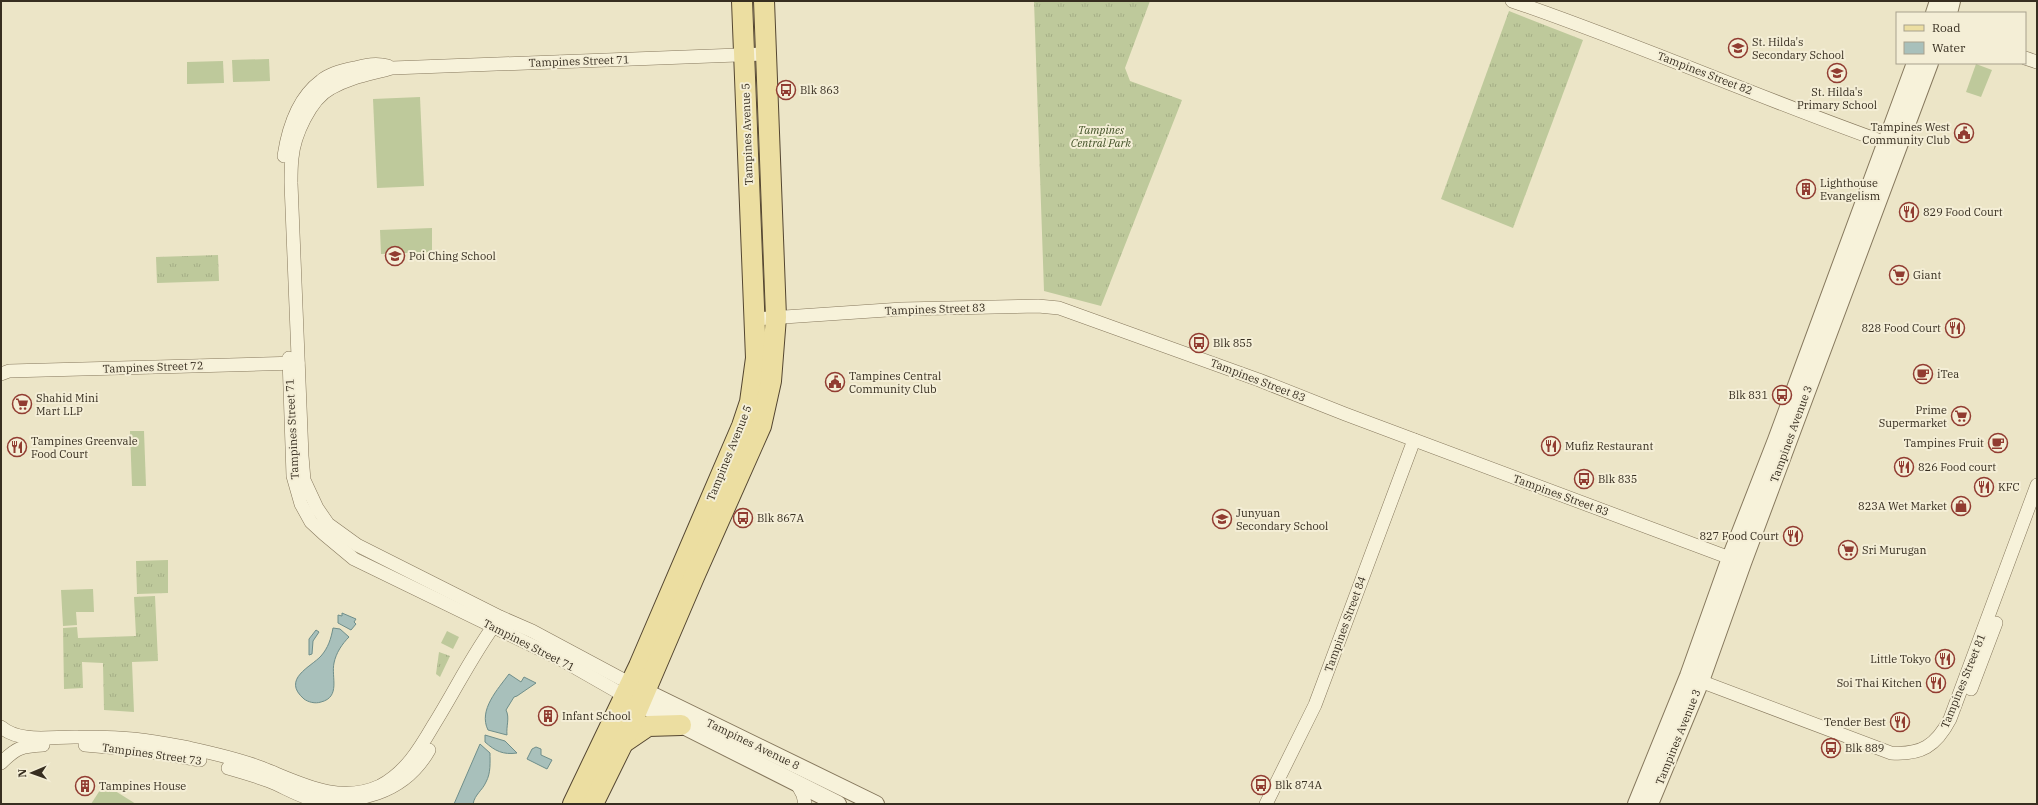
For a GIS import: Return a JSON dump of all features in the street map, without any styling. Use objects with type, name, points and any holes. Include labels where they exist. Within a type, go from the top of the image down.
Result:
[{"type":"main road","name":"Tampines Avenue 5","points":[[593,804],[623,743],[635,694],[742,426],[750,402],[754,377],[754,319],[742,1]]},
{"type":"main road","name":"Tampines Avenue 5","points":[[573,804],[635,694],[761,426],[771,381],[776,318],[764,1]]},
{"type":"main road","points":[[623,743],[648,726],[681,725]]},
{"type":"street","name":"Tampines Street 82","points":[[1512,1],[1624,42],[1892,145]]},
{"type":"street","points":[[1934,12],[1938,1]]},
{"type":"street","points":[[1949,12],[1952,1]]},
{"type":"street","points":[[2026,49],[2037,53]]},
{"type":"street","name":"Tampines Street 71","points":[[635,694],[532,631],[497,622],[357,545],[328,524],[317,508],[304,480],[293,362],[291,183],[292,158],[295,141],[304,119],[316,102],[329,89],[349,79],[392,68],[766,54]]},
{"type":"street","points":[[2026,58],[2037,62]]},
{"type":"street","name":"Tampines Avenue 3","points":[[1892,145],[1915,64]]},
{"type":"street","name":"Tampines Avenue 3","points":[[1650,804],[1736,560],[1892,145],[1930,64]]},
{"type":"street","name":"Tampines Street 83","points":[[754,319],[902,310],[1038,306],[1059,308],[1252,377],[1414,440],[1736,560]]},
{"type":"street","name":"Tampines Street 72","points":[[4,370],[293,362]]},
{"type":"street","name":"Tampines Street 84","points":[[1266,804],[1315,705],[1414,440]]},
{"type":"street","name":"Tampines Street 81","points":[[1693,682],[1891,753],[1913,752],[1924,748],[1934,742],[1950,719],[2037,485]]},
{"type":"street","name":"Tampines Street 81","points":[[1693,682],[1890,761],[1914,761],[1928,756],[1939,748],[1950,736],[1957,722],[1983,658],[2037,510]]},
{"type":"street","name":"Tampines Street 73","points":[[1,727],[6,732],[28,737],[96,737],[142,740],[190,748],[262,768],[319,792],[345,794],[366,791],[380,786],[401,771],[413,759],[497,622]]},
{"type":"street","name":"Tampines Avenue 3","points":[[1636,804],[1693,682]]},
{"type":"street","name":"Tampines Avenue 8","points":[[635,694],[681,725],[838,804]]},
{"type":"street","name":"Tampines Avenue 8","points":[[635,694],[876,804]]},
{"type":"street","name":"Tampines Street 73","points":[[1,763],[14,750],[28,746],[77,745],[141,750],[188,757],[226,767],[258,777],[316,801],[336,804],[353,804],[383,796],[409,778],[419,766],[432,744],[440,728],[445,709]]},
{"type":"street","points":[[796,782],[804,795],[805,804]]},
{"type":"green space","name":"Tampines Central Park","points":[[1034,1],[1150,1],[1125,68],[1130,81],[1182,100],[1101,306],[1044,291]]},
{"type":"green space","points":[[1509,11],[1583,40],[1513,228],[1441,199]]},
{"type":"green space","points":[[269,59],[270,81],[233,82],[232,60]]},
{"type":"green space","points":[[223,61],[224,83],[187,84],[187,62]]},
{"type":"green space","points":[[1976,64],[1992,70],[1981,97],[1966,92]]},
{"type":"green space","points":[[420,97],[424,186],[377,188],[373,99]]},
{"type":"green space","points":[[432,228],[432,252],[381,254],[380,230]]},
{"type":"green space","points":[[218,255],[219,281],[157,283],[156,257]]},
{"type":"green space","points":[[130,431],[144,431],[146,486],[132,486]]},
{"type":"green space","points":[[168,560],[168,593],[137,594],[136,561]]},
{"type":"green space","points":[[93,589],[94,612],[76,612],[77,625],[63,626],[61,590]]},
{"type":"green space","points":[[155,596],[158,661],[132,662],[134,712],[104,710],[103,663],[82,662],[83,688],[64,689],[63,628],[77,627],[78,638],[136,636],[134,597]]},
{"type":"green space","points":[[447,631],[459,637],[453,649],[441,643]]},
{"type":"green space","points":[[439,652],[450,656],[440,677],[436,674]]},
{"type":"green space","points":[[104,784],[136,804],[91,804]]},
{"type":"water","points":[[342,613],[356,619],[354,622],[356,624],[351,630],[338,623],[338,615],[342,616]]},
{"type":"water","points":[[333,628],[340,629],[349,637],[335,659],[333,668],[333,691],[331,696],[319,703],[310,702],[304,699],[298,692],[296,685],[297,680],[300,674],[326,650]]},
{"type":"water","points":[[316,630],[319,632],[313,641],[312,654],[309,655],[309,639]]},
{"type":"water","points":[[509,674],[521,682],[524,677],[536,683],[514,697],[506,710],[508,716],[507,735],[488,730],[486,715],[487,707]]},
{"type":"water","points":[[485,735],[505,741],[517,753],[503,753],[492,748],[485,742]]},
{"type":"water","points":[[480,744],[490,753],[488,779],[475,798],[473,804],[454,804]]},
{"type":"water","points":[[536,747],[541,749],[541,755],[552,760],[547,769],[527,759],[532,749]]},
{"type":"place","name":"St. Hilda's Secondary School","points":[[1738,48]]},
{"type":"place","name":"St. Hilda's Primary School","points":[[1837,73]]},
{"type":"place","name":"Blk 863","points":[[786,90]]},
{"type":"place","name":"Tampines West Community Club","points":[[1964,133]]},
{"type":"place","name":"Lighthouse Evangelism","points":[[1806,189]]},
{"type":"place","name":"829 Food Court","points":[[1909,212]]},
{"type":"place","name":"Poi Ching School","points":[[395,256]]},
{"type":"place","name":"Giant","points":[[1899,275]]},
{"type":"place","name":"828 Food Court","points":[[1955,328]]},
{"type":"place","name":"Blk 855","points":[[1199,343]]},
{"type":"place","name":"iTea","points":[[1923,374]]},
{"type":"place","name":"Tampines Central Community Club","points":[[835,382]]},
{"type":"place","name":"Blk 831","points":[[1782,395]]},
{"type":"place","name":"Shahid Mini Mart LLP","points":[[22,404]]},
{"type":"place","name":"Prime Supermarket","points":[[1961,416]]},
{"type":"place","name":"Tampines Fruit","points":[[1998,443]]},
{"type":"place","name":"Mufiz Restaurant","points":[[1551,446]]},
{"type":"place","name":"Tampines Greenvale Food Court","points":[[17,447]]},
{"type":"place","name":"826 Food court","points":[[1904,467]]},
{"type":"place","name":"Blk 835","points":[[1584,479]]},
{"type":"place","name":"KFC","points":[[1984,487]]},
{"type":"place","name":"823A Wet Market","points":[[1961,506]]},
{"type":"place","name":"Blk 867A","points":[[743,518]]},
{"type":"place","name":"Junyuan Secondary School","points":[[1222,519]]},
{"type":"place","name":"827 Food Court","points":[[1793,536]]},
{"type":"place","name":"Sri Murugan","points":[[1848,550]]},
{"type":"place","name":"Little Tokyo","points":[[1945,659]]},
{"type":"place","name":"Soi Thai Kitchen","points":[[1936,683]]},
{"type":"place","name":"Infant School","points":[[548,716]]},
{"type":"place","name":"Tender Best","points":[[1900,722]]},
{"type":"place","name":"Blk 889","points":[[1831,748]]},
{"type":"place","name":"Blk 874A","points":[[1261,785]]},
{"type":"place","name":"Tampines House","points":[[85,786]]}]
